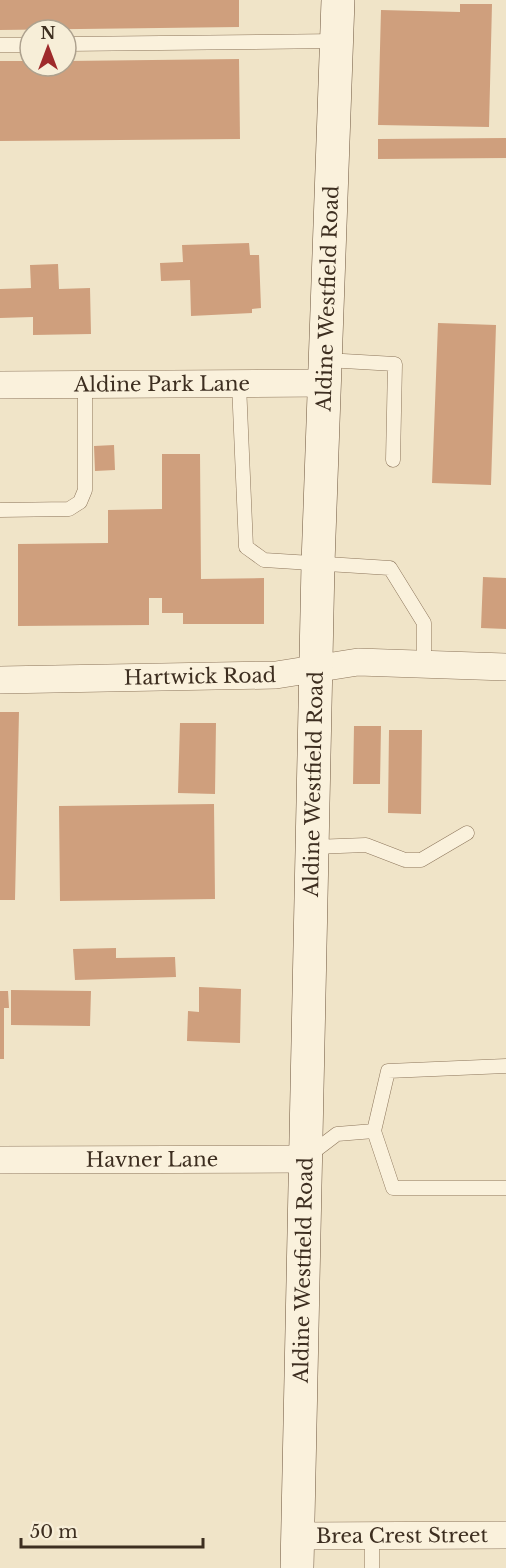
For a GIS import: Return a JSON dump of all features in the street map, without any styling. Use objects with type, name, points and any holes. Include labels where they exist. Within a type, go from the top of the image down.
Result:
[{"type":"main road","name":"Aldine Westfield Road","points":[[297,1552],[318,564],[338,0]]},
{"type":"street","name":"Aldine Park Lane","points":[[0,385],[240,384],[325,372]]},
{"type":"street","name":"Hartwick Road","points":[[0,680],[243,676],[317,669],[358,662],[506,666]]},
{"type":"street","name":"Havner Lane","points":[[0,1160],[304,1159]]},
{"type":"street","name":"Brea Crest Street","points":[[297,1552],[372,1536],[506,1535]]},
{"type":"lane","points":[[78,44],[337,41]]},
{"type":"lane","points":[[0,45],[18,45]]},
{"type":"lane","points":[[325,372],[395,364],[393,460]]},
{"type":"lane","points":[[240,384],[246,547],[264,560],[390,568],[424,623],[424,663]]},
{"type":"lane","points":[[0,510],[69,509],[80,502],[85,490],[85,385]]},
{"type":"lane","points":[[313,847],[366,845],[405,860],[420,860],[467,833]]},
{"type":"lane","points":[[506,1066],[388,1071],[374,1131],[393,1188],[506,1188]]},
{"type":"lane","points":[[304,1159],[337,1134],[374,1131]]},
{"type":"lane","points":[[372,1536],[372,1568]]},
{"type":"building","points":[[0,0],[239,0],[239,27],[78,29],[78,18],[18,18],[18,30],[0,30]]},
{"type":"building","points":[[460,4],[492,4],[489,127],[378,125],[381,10],[460,12]]},
{"type":"building","points":[[239,59],[240,139],[0,141],[0,61],[18,61],[18,78],[78,78],[78,61]]},
{"type":"building","points":[[506,138],[506,158],[378,159],[378,139]]},
{"type":"building","points":[[249,243],[250,255],[259,255],[261,308],[252,309],[252,313],[191,316],[190,280],[161,281],[160,263],[183,262],[182,245]]},
{"type":"building","points":[[58,264],[59,289],[90,288],[91,334],[33,335],[33,317],[0,318],[0,289],[31,288],[30,265]]},
{"type":"building","points":[[438,323],[496,325],[491,485],[432,483]]},
{"type":"building","points":[[114,445],[115,470],[95,471],[94,446]]},
{"type":"building","points":[[162,454],[200,454],[201,579],[264,578],[264,624],[183,624],[183,613],[162,613],[162,598],[149,598],[149,625],[18,626],[18,544],[108,543],[108,510],[162,509]]},
{"type":"building","points":[[483,577],[506,578],[506,629],[481,628]]},
{"type":"building","points":[[0,712],[19,712],[15,900],[0,900]]},
{"type":"building","points":[[180,723],[216,723],[215,794],[178,793]]},
{"type":"building","points":[[354,726],[381,726],[380,784],[353,784]]},
{"type":"building","points":[[389,730],[422,730],[421,814],[388,813]]},
{"type":"building","points":[[214,804],[215,899],[60,901],[59,806]]},
{"type":"building","points":[[116,948],[116,958],[175,957],[176,977],[75,980],[73,949]]},
{"type":"building","points":[[199,987],[241,989],[240,1043],[187,1041],[188,1011],[199,1012]]},
{"type":"building","points":[[11,990],[91,991],[90,1026],[11,1025]]},
{"type":"building","points":[[0,991],[8,991],[9,1008],[4,1008],[4,1059],[0,1059]]}]
